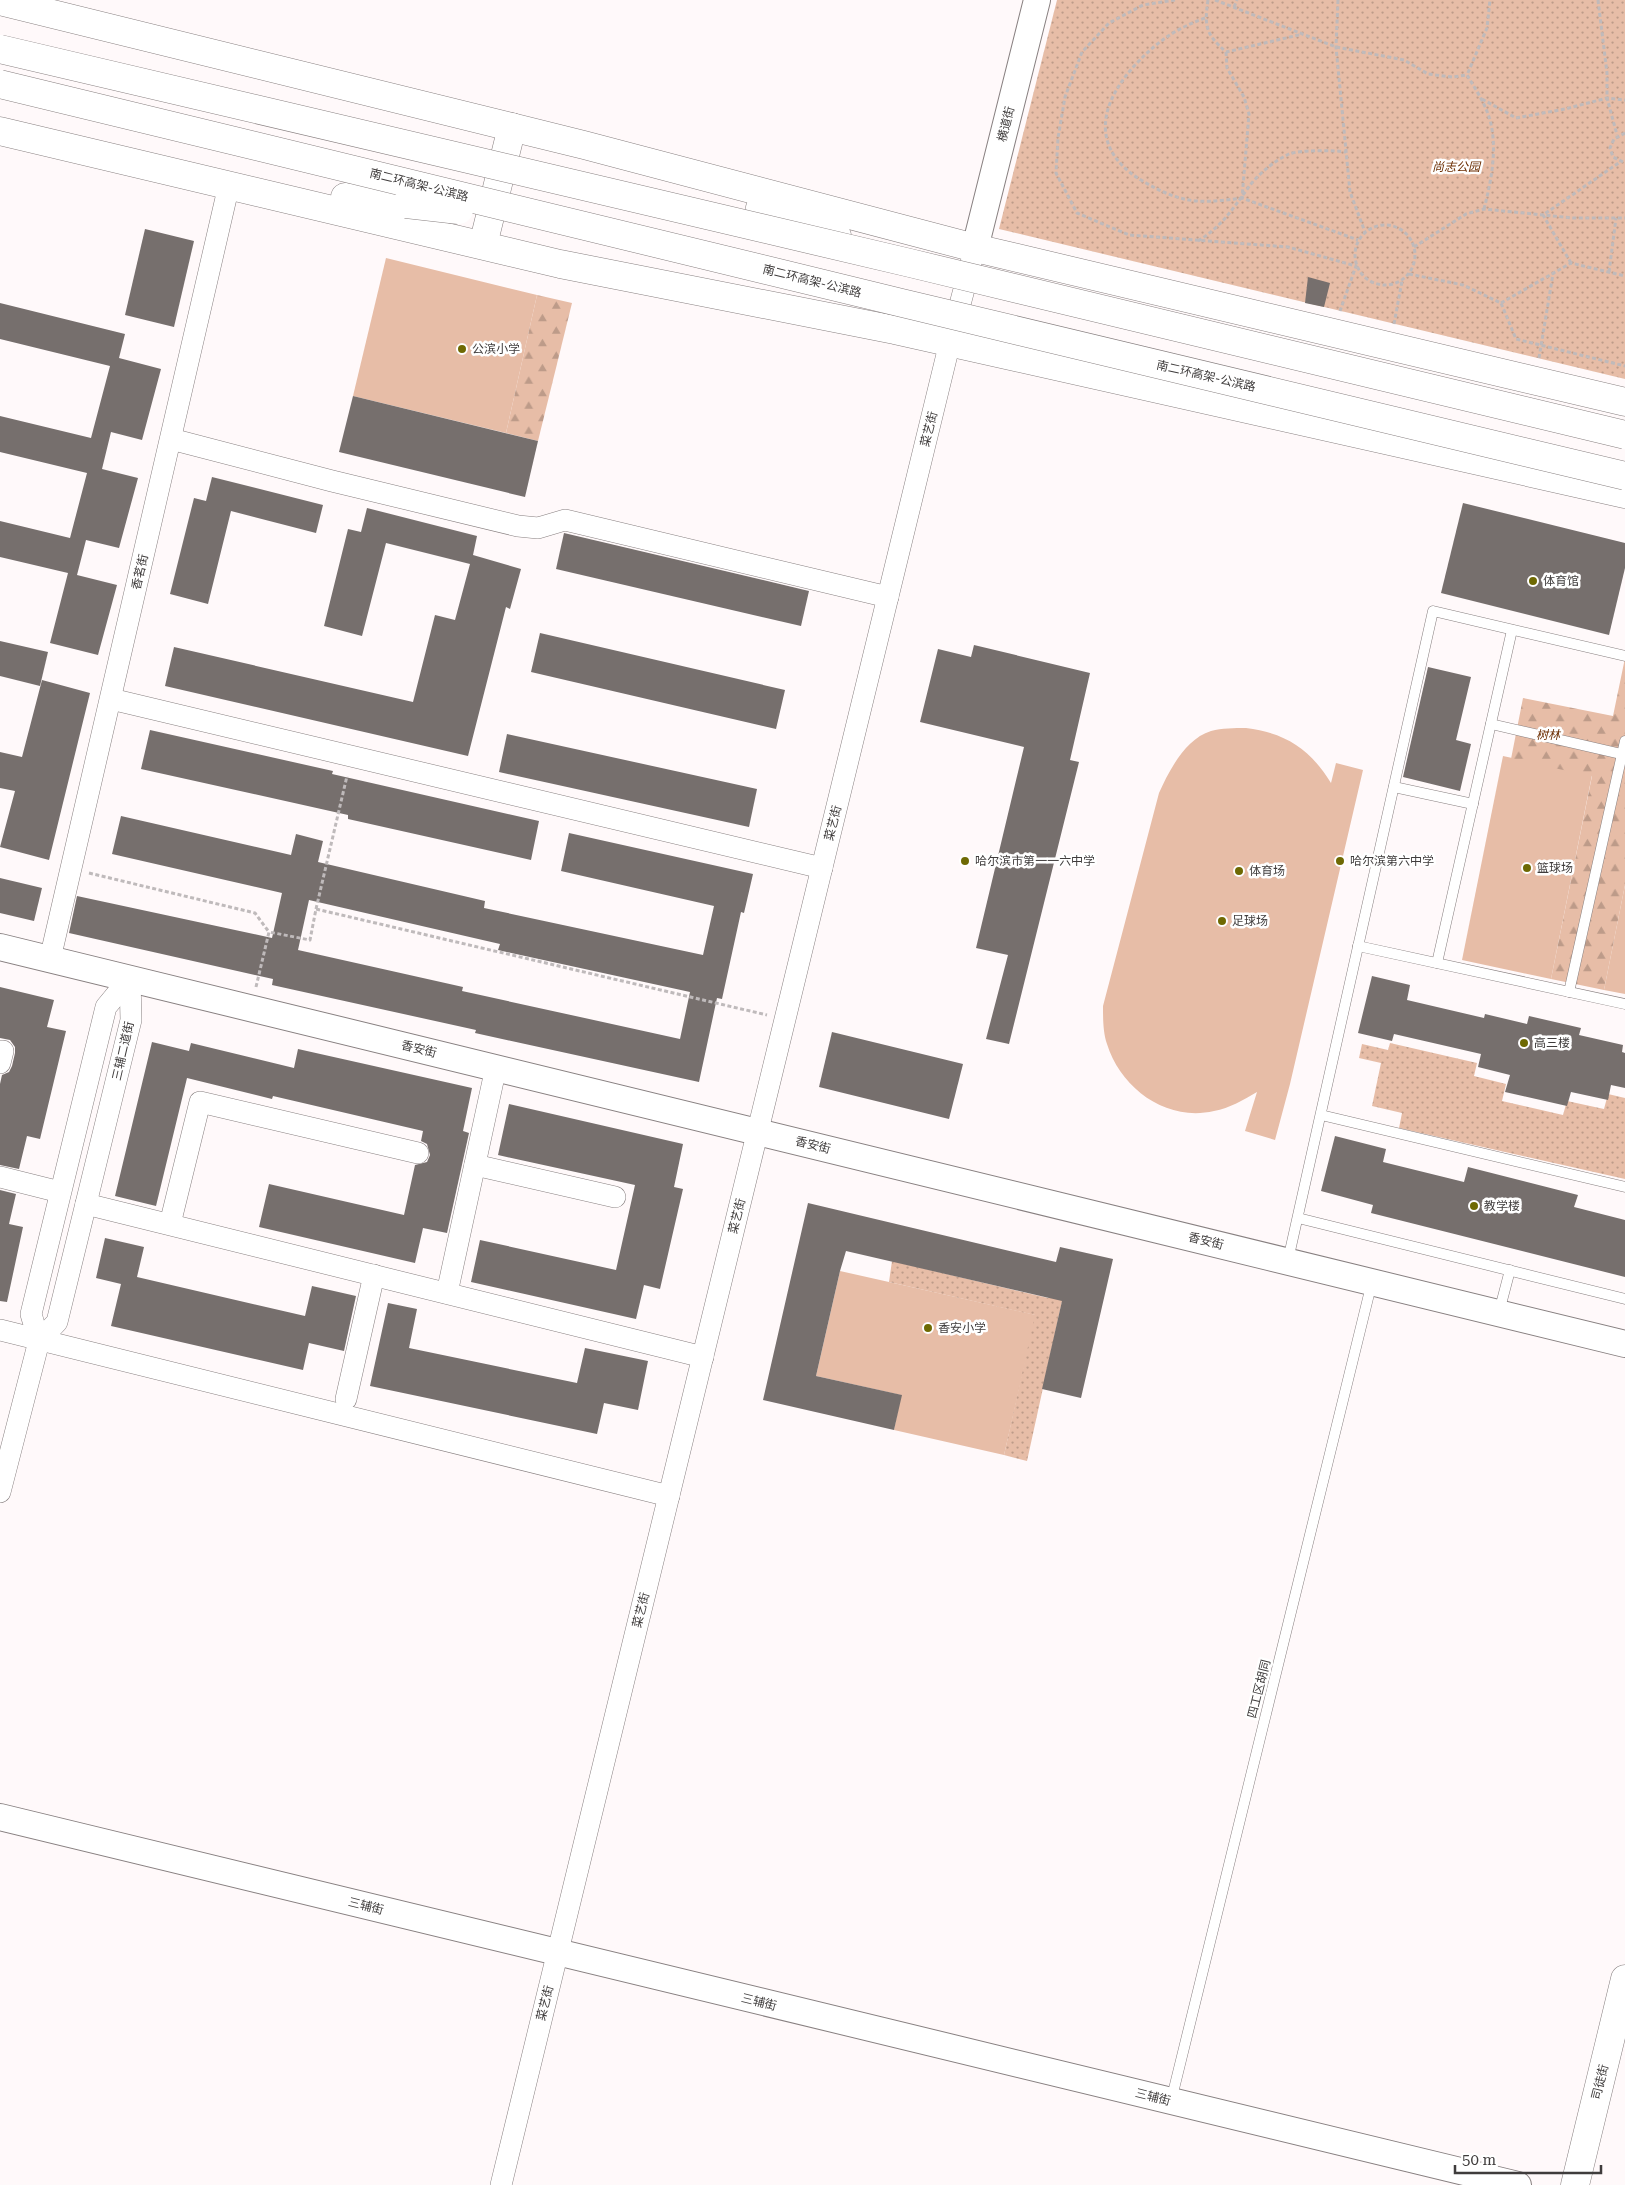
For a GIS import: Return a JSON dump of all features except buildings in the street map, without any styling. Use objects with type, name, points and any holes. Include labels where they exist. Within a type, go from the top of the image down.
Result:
[{"type":"main road","points":[[0,1],[584,145],[975,248],[1625,402]]},
{"type":"main road","points":[[0,49],[910,263],[1625,434]]},
{"type":"main road","name":"南二环高架-公滨路","points":[[0,84],[1625,476]]},
{"type":"main road","points":[[483,245],[512,127]]},
{"type":"main road","points":[[0,130],[560,264],[950,342],[1625,494]]},
{"type":"main road","points":[[584,145],[910,263]]},
{"type":"main road","points":[[229,185],[569,221]]},
{"type":"main road","name":"司徒街","points":[[1576,2185],[1625,1979]]},
{"type":"street","name":"横道街","points":[[975,248],[1036,0]]},
{"type":"street","name":"香茗街","points":[[50,959],[229,185]]},
{"type":"street","name":"菜艺街","points":[[501,2185],[950,342],[975,248]]},
{"type":"street","points":[[171,439],[332,481],[518,526],[538,528],[565,520],[888,597]]},
{"type":"street","points":[[111,698],[822,868]]},
{"type":"street","name":"香安街","points":[[0,947],[1625,1344]]},
{"type":"street","points":[[39,1341],[30,1314],[106,1007],[130,978]]},
{"type":"street","name":"三辅二道街","points":[[0,1492],[39,1341],[57,1322],[132,1020],[130,978]]},
{"type":"street","points":[[0,1051],[3,1052],[0,1062]]},
{"type":"street","points":[[446,1293],[493,1081]]},
{"type":"street","points":[[170,1224],[200,1102],[418,1153]]},
{"type":"street","points":[[475,1164],[615,1197]]},
{"type":"street","points":[[0,1177],[60,1192]]},
{"type":"street","points":[[86,1204],[703,1357]]},
{"type":"street","points":[[346,1399],[374,1275]]},
{"type":"street","points":[[0,1330],[669,1496]]},
{"type":"street","name":"三辅街","points":[[0,1817],[1518,2185]]},
{"type":"lane","points":[[1288,1261],[1433,612],[1625,656]]},
{"type":"lane","points":[[1437,963],[1512,630]]},
{"type":"lane","points":[[1491,724],[1624,754]]},
{"type":"lane","points":[[1569,992],[1624,754],[1625,741]]},
{"type":"lane","points":[[1394,787],[1473,804]]},
{"type":"lane","points":[[1358,946],[1625,1004]]},
{"type":"lane","points":[[1321,1115],[1625,1187]]},
{"type":"lane","points":[[1298,1218],[1625,1299]]},
{"type":"lane","points":[[1499,1313],[1510,1270]]},
{"type":"lane","name":"四工区胡同","points":[[1171,2102],[1372,1282]]},
{"type":"path","points":[[1175,0],[1143,5],[1110,23],[1082,52],[1065,97],[1058,138],[1056,173],[1077,213],[1129,234],[1288,247],[1356,266],[1367,280],[1384,286],[1402,280],[1413,266],[1414,247],[1410,238],[1402,230],[1393,226],[1378,226],[1365,232],[1358,240],[1355,248],[1356,266],[1340,312]]},
{"type":"path","points":[[1208,0],[1205,18],[1211,38],[1226,52],[1227,68],[1244,97],[1249,114],[1242,198]]},
{"type":"path","points":[[1215,0],[1336,47],[1404,60],[1428,74],[1452,77],[1467,75]]},
{"type":"path","points":[[1234,7],[1237,0]]},
{"type":"path","points":[[1338,0],[1336,47],[1350,192],[1365,232]]},
{"type":"path","points":[[1467,75],[1487,28],[1490,0]]},
{"type":"path","points":[[1598,0],[1607,73],[1608,98],[1617,135]]},
{"type":"path","points":[[1205,18],[1181,26],[1152,47],[1116,89],[1107,114],[1104,130],[1108,143],[1123,168],[1134,177],[1166,195],[1195,201],[1242,198],[1358,240]]},
{"type":"path","points":[[1226,52],[1304,34]]},
{"type":"path","points":[[1467,75],[1481,99],[1491,124],[1493,175],[1484,209]]},
{"type":"path","points":[[1481,99],[1516,118],[1565,109],[1608,98],[1625,100]]},
{"type":"path","points":[[1625,134],[1617,135],[1611,143],[1613,157],[1625,163]]},
{"type":"path","points":[[1198,241],[1227,218],[1248,187],[1265,170],[1290,154],[1334,150],[1346,152]]},
{"type":"path","points":[[1543,215],[1620,162]]},
{"type":"path","points":[[1414,247],[1466,214],[1484,209],[1573,218],[1625,218]]},
{"type":"path","points":[[1543,215],[1571,263]]},
{"type":"path","points":[[1609,272],[1616,218]]},
{"type":"path","points":[[1501,303],[1571,263],[1625,276]]},
{"type":"path","points":[[1408,274],[1463,285],[1501,303],[1516,339],[1625,366]]},
{"type":"path","points":[[1539,359],[1553,274]]},
{"type":"path","points":[[1394,325],[1402,280]]},
{"type":"path","points":[[71,869],[255,913],[269,932],[310,940],[350,756]]},
{"type":"path","points":[[316,909],[785,1019]]},
{"type":"path","points":[[250,1008],[269,932]]},
{"type":"green space","name":"尚志公园","points":[[1057,0],[1625,0],[1625,379],[999,229]]},
{"type":"green space","points":[[386,258],[537,295],[506,433],[353,396]]},
{"type":"green space","points":[[537,295],[572,303],[538,441],[506,433]]},
{"type":"green space","name":"树林","points":[[1625,658],[1625,885],[1604,990],[1551,979],[1592,776],[1511,759],[1523,698],[1613,716]]},
{"type":"green space","name":"体育场","points":[[1246,728],[1273,734],[1296,745],[1314,761],[1331,783],[1336,763],[1363,770],[1290,1084],[1275,1140],[1245,1131],[1257,1092],[1226,1108],[1196,1113],[1179,1112],[1148,1098],[1123,1075],[1114,1060],[1106,1040],[1104,1025],[1103,1006],[1159,793],[1163,784],[1179,757],[1193,741],[1202,735],[1219,729]]},
{"type":"green space","name":"篮球场","points":[[1503,756],[1592,775],[1551,979],[1462,960]]},
{"type":"green space","points":[[1625,885],[1625,994],[1604,990]]},
{"type":"green space","points":[[1390,1043],[1477,1063],[1474,1076],[1506,1084],[1502,1101],[1563,1115],[1567,1101],[1604,1109],[1608,1094],[1625,1098],[1625,1179],[1399,1128],[1402,1113],[1372,1106],[1381,1063],[1359,1058],[1362,1044],[1388,1050]]},
{"type":"green space","points":[[892,1261],[1048,1298],[1066,1283],[1027,1461],[1004,1455],[1035,1315],[889,1282]]},
{"type":"green space","points":[[840,1271],[1036,1315],[1004,1455],[894,1430],[901,1395],[816,1376]]},
{"type":"place","name":"公滨小学","points":[[462,349]]},
{"type":"place","name":"体育馆","points":[[1533,581]]},
{"type":"place","name":"哈尔滨市第一一六中学","points":[[965,861]]},
{"type":"place","name":"哈尔滨第六中学","points":[[1340,861]]},
{"type":"place","name":"篮球场","points":[[1527,868]]},
{"type":"place","name":"体育场","points":[[1239,871]]},
{"type":"place","name":"足球场","points":[[1222,921]]},
{"type":"place","name":"高三楼","points":[[1524,1043]]},
{"type":"place","name":"教学楼","points":[[1474,1206]]},
{"type":"place","name":"香安小学","points":[[928,1328]]}]
